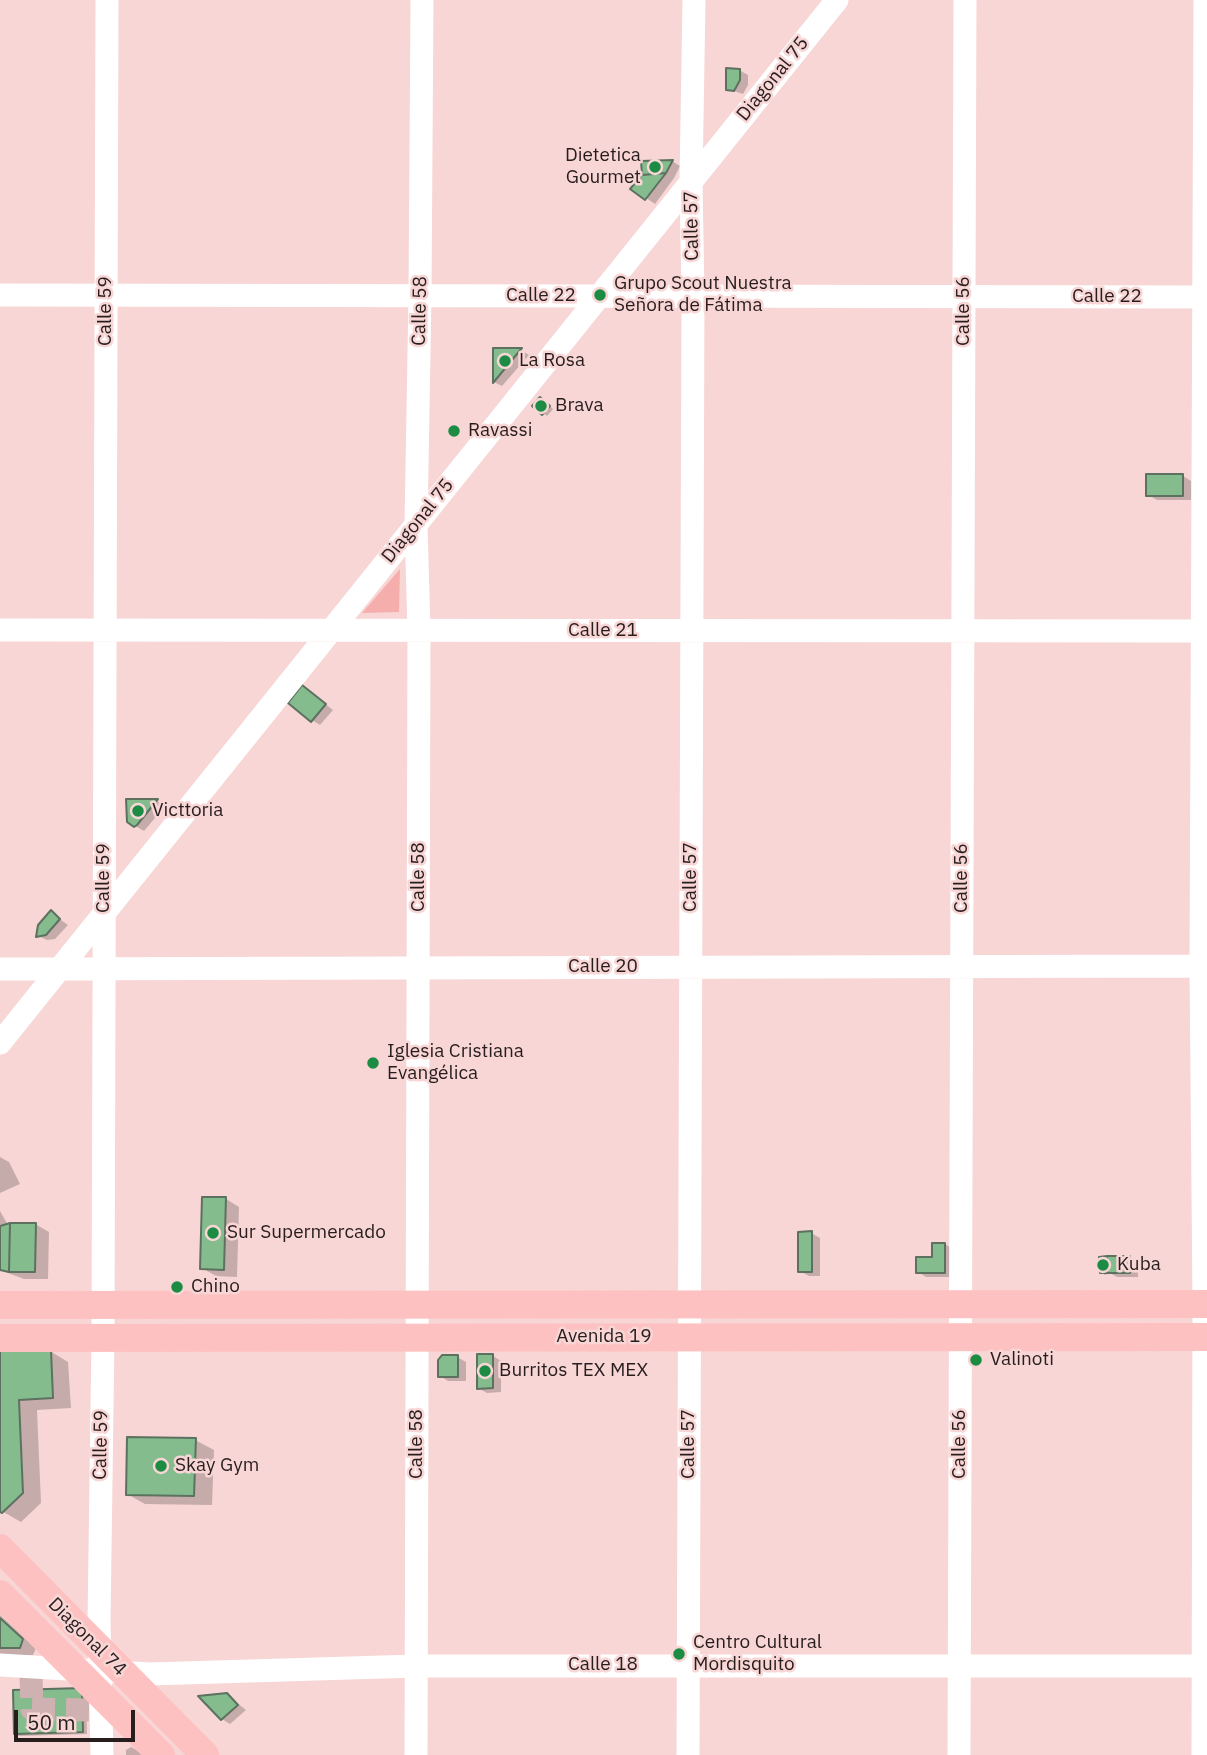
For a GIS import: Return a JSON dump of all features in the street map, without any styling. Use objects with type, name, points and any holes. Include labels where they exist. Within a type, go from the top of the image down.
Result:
[{"type":"main road","name":"Avenida 19","points":[[0,1305],[1206,1304]]},
{"type":"main road","name":"Avenida 19","points":[[0,1338],[1206,1336]]},
{"type":"main road","name":"Diagonal 74","points":[[0,1548],[99,1682],[161,1755]]},
{"type":"main road","name":"Diagonal 74","points":[[0,1594],[99,1682],[205,1755]]},
{"type":"street","name":"Calle 59","points":[[102,1755],[99,1682],[103,1338],[107,0]]},
{"type":"street","name":"Calle 58","points":[[416,1755],[419,631],[416,524],[422,0]]},
{"type":"street","name":"Calle 57","points":[[688,1755],[693,296],[691,181],[694,0]]},
{"type":"street","name":"Diagonal 75","points":[[0,1043],[837,0]]},
{"type":"street","name":"Calle 56","points":[[959,1755],[965,0]]},
{"type":"street","points":[[1203,1755],[1206,1336],[1205,0]]},
{"type":"street","name":"Calle 22","points":[[0,295],[1205,297]]},
{"type":"street","name":"Calle 21","points":[[0,630],[1205,631]]},
{"type":"street","name":"Calle 20","points":[[0,968],[1204,966]]},
{"type":"street","name":"Calle 18","points":[[0,1665],[99,1682],[150,1674],[416,1665],[1205,1666]]},
{"type":"shaded area","points":[[400,569],[399,612],[362,613]]},
{"type":"building","points":[[726,68],[740,69],[740,80],[734,91],[726,90]]},
{"type":"building","name":"Dietetica Gourmet","points":[[673,160],[666,173],[642,175],[641,161]]},
{"type":"building","points":[[666,173],[645,200],[630,189],[642,175]]},
{"type":"building","points":[[493,348],[522,348],[493,383]]},
{"type":"building","name":"Brava","points":[[540,397],[550,406],[542,415],[532,406]]},
{"type":"building","points":[[1146,474],[1183,474],[1183,496],[1146,496]]},
{"type":"building","points":[[302,685],[326,704],[311,722],[288,703]]},
{"type":"building","name":"Victtoria","points":[[126,799],[158,799],[134,827],[127,822]]},
{"type":"building","points":[[51,910],[60,919],[46,935],[36,937],[38,925]]},
{"type":"building","name":"Sur Supermercado","points":[[202,1197],[226,1197],[224,1270],[200,1269]]},
{"type":"building","points":[[10,1223],[36,1223],[35,1272],[9,1272]]},
{"type":"building","points":[[10,1223],[9,1272],[0,1270],[0,1226]]},
{"type":"building","points":[[812,1231],[812,1272],[798,1272],[798,1232]]},
{"type":"building","points":[[932,1243],[945,1243],[945,1273],[916,1273],[916,1257],[932,1257]]},
{"type":"building","points":[[1107,1256],[1130,1256],[1130,1273],[1107,1273]]},
{"type":"building","name":"Kuba","points":[[1107,1256],[1107,1273],[1100,1273],[1099,1257]]},
{"type":"building","points":[[0,1350],[51,1350],[53,1398],[19,1400],[23,1493],[2,1513],[0,1512]]},
{"type":"building","name":"Burritos TEX MEX","points":[[477,1354],[493,1354],[493,1388],[477,1389]]},
{"type":"building","points":[[442,1355],[458,1355],[458,1377],[438,1377],[438,1360]]},
{"type":"building","name":"Skay Gym","points":[[127,1437],[196,1438],[194,1496],[126,1495]]},
{"type":"building","points":[[0,1618],[23,1639],[20,1648],[0,1648]]},
{"type":"building","points":[[82,1688],[83,1732],[14,1734],[13,1690]]},
{"type":"building","points":[[227,1693],[238,1705],[221,1720],[198,1696]]},
{"type":"tunnel","points":[[31,1675],[32,1709],[89,1710]]},
{"type":"place","name":"Dietetica Gourmet","points":[[655,167]]},
{"type":"place","name":"Grupo Scout Nuestra Señora de Fátima","points":[[600,295]]},
{"type":"place","name":"La Rosa","points":[[505,361]]},
{"type":"place","name":"Brava","points":[[541,406]]},
{"type":"place","name":"Ravassi","points":[[454,431]]},
{"type":"place","name":"Victtoria","points":[[138,811]]},
{"type":"place","name":"Iglesia Cristiana Evangélica","points":[[373,1063]]},
{"type":"place","name":"Sur Supermercado","points":[[213,1233]]},
{"type":"place","name":"Kuba","points":[[1103,1265]]},
{"type":"place","name":"Chino","points":[[177,1287]]},
{"type":"place","name":"Valinoti","points":[[976,1360]]},
{"type":"place","name":"Burritos TEX MEX","points":[[485,1371]]},
{"type":"place","name":"Skay Gym","points":[[161,1466]]},
{"type":"place","name":"Centro Cultural Mordisquito","points":[[679,1654]]}]
